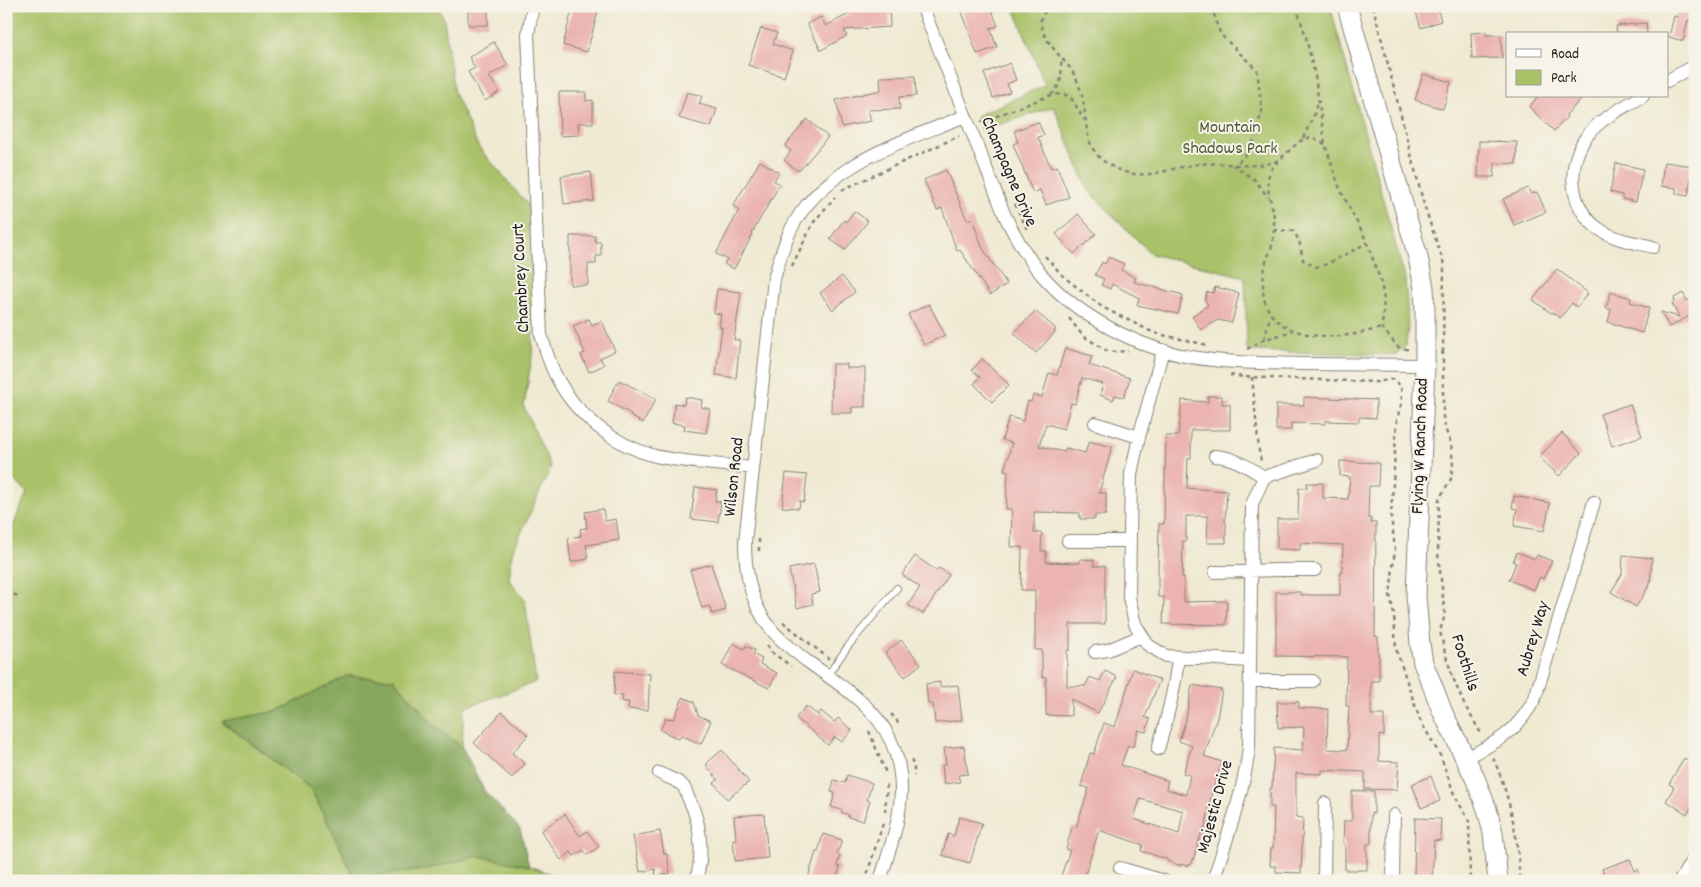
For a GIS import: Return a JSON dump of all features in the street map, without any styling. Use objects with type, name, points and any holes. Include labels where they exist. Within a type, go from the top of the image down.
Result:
[{"type":"street","name":"Chambrey Court","points":[[533,6],[528,34],[542,335],[556,378],[569,397],[592,422],[615,438],[635,448],[671,459],[753,468]]},
{"type":"street","name":"Champagne Drive","points":[[922,6],[965,117],[1016,239],[1041,274],[1095,319],[1141,343],[1188,356],[1250,363],[1425,365]]},
{"type":"street","name":"Flying W Ranch Road","points":[[1347,6],[1418,256],[1424,288],[1425,365],[1416,595],[1423,663],[1443,713],[1466,758],[1487,809],[1493,833],[1498,881]]},
{"type":"street","points":[[1668,81],[1695,65]]},
{"type":"street","points":[[1640,98],[1593,129],[1582,142],[1575,157],[1573,188],[1586,216],[1597,228],[1614,238],[1653,247]]},
{"type":"street","name":"Wilson Road","points":[[880,881],[900,809],[901,788],[896,753],[890,737],[871,710],[779,638],[768,625],[752,595],[748,581],[745,542],[774,279],[785,242],[793,225],[817,193],[832,180],[871,155],[965,117]]},
{"type":"street","points":[[1163,350],[1131,474],[1129,597],[1135,624],[1148,645],[1166,656],[1250,661]]},
{"type":"street","points":[[1095,423],[1139,437]]},
{"type":"street","points":[[1216,456],[1235,460],[1264,477],[1317,460]]},
{"type":"street","name":"Majestic Drive","points":[[1217,880],[1246,770],[1249,747],[1252,504],[1264,477]]},
{"type":"street","name":"Aubrey Way","points":[[1466,758],[1506,736],[1517,726],[1535,698],[1594,502]]},
{"type":"street","points":[[1068,541],[1130,541]]},
{"type":"street","points":[[1215,572],[1315,570]]},
{"type":"street","points":[[1094,652],[1108,650],[1141,636]]},
{"type":"street","points":[[1158,749],[1170,708],[1178,658]]},
{"type":"street","points":[[1250,681],[1314,681]]},
{"type":"street","points":[[659,773],[684,786],[694,809],[699,826],[700,842],[700,859],[696,881]]},
{"type":"street","points":[[1324,881],[1325,803]]},
{"type":"street","points":[[1393,881],[1394,815]]},
{"type":"street","points":[[1680,881],[1695,855]]},
{"type":"street","points":[[1120,868],[1164,881]]},
{"type":"lane","points":[[827,676],[849,645],[897,588]]},
{"type":"path","points":[[1052,6],[1045,11],[1041,25],[1048,39],[1076,77],[1084,104],[1089,143],[1097,156],[1107,164],[1128,173],[1158,174],[1200,164],[1259,166],[1279,160]]},
{"type":"path","points":[[1212,6],[1221,34],[1258,70],[1262,111],[1251,150],[1234,166]]},
{"type":"path","points":[[1296,6],[1315,76],[1325,144],[1340,189],[1367,244],[1381,282],[1384,300],[1382,328],[1398,348],[1412,350]]},
{"type":"path","name":"Foothills","points":[[1373,6],[1424,205],[1444,264],[1443,417],[1446,431],[1452,443],[1452,464],[1451,479],[1439,499],[1438,553],[1444,615],[1440,631],[1453,678],[1464,704],[1488,746],[1502,778],[1512,820],[1519,881]]},
{"type":"path","points":[[1051,95],[1058,89],[1062,72],[1061,58]]},
{"type":"path","points":[[792,266],[813,223],[839,191],[959,136],[965,117],[979,123],[1051,95],[1064,94],[1071,98],[1085,121]]},
{"type":"path","points":[[1318,100],[1314,115],[1302,139],[1279,160],[1268,176],[1274,230],[1273,244],[1266,263],[1263,290],[1265,302],[1271,314],[1292,331],[1341,336],[1382,328]]},
{"type":"path","points":[[1302,139],[1308,137],[1325,144]]},
{"type":"path","points":[[1234,166],[1254,180],[1269,198]]},
{"type":"path","points":[[1012,198],[1029,231]]},
{"type":"path","points":[[1274,230],[1293,231],[1299,240],[1303,260],[1316,267],[1327,264],[1367,244]]},
{"type":"path","points":[[1044,255],[1064,277],[1102,308],[1154,333],[1218,348],[1217,360]]},
{"type":"path","points":[[1263,340],[1271,314]]},
{"type":"path","points":[[1240,349],[1250,349],[1263,340],[1292,331]]},
{"type":"path","points":[[1252,377],[1258,451],[1264,477]]},
{"type":"path","points":[[759,533],[759,551]]},
{"type":"path","points":[[6,592],[18,596]]},
{"type":"path","points":[[776,616],[836,664]]},
{"type":"path","points":[[767,644],[771,652],[795,669]]},
{"type":"path","points":[[890,713],[896,720],[899,729]]},
{"type":"path","points":[[865,881],[885,817],[887,775],[869,730]]},
{"type":"path","points":[[910,756],[914,766],[914,782]]},
{"type":"green space","points":[[6,6],[438,6],[444,19],[454,93],[479,148],[536,214],[532,356],[524,407],[551,467],[512,553],[509,579],[525,600],[536,682],[464,708],[462,747],[434,725],[394,679],[347,676],[278,711],[222,722],[311,789],[355,878],[477,856],[529,866],[571,881],[6,881],[6,543],[27,492],[6,473]]},
{"type":"green space","name":"Mountain Shadows Park","points":[[1020,6],[1330,6],[1405,279],[1408,329],[1405,347],[1396,355],[1247,351],[1245,277],[1151,254],[1088,190],[1054,107],[982,130],[976,116],[1045,85],[1014,8]]},
{"type":"green space","points":[[347,676],[394,679],[434,725],[462,747],[485,792],[520,829],[529,866],[477,856],[424,870],[355,878],[311,789],[222,721],[278,711]]},
{"type":"building","points":[[468,6],[488,6],[488,25],[468,25]]},
{"type":"building","points":[[573,6],[599,8],[587,52],[563,45]]},
{"type":"building","points":[[848,6],[889,6],[890,27],[844,30],[847,36],[821,50],[807,24],[821,17],[826,26],[849,14]]},
{"type":"building","points":[[960,6],[990,6],[998,26],[990,28],[997,47],[977,54]]},
{"type":"building","points":[[1414,6],[1437,6],[1441,21],[1421,28]]},
{"type":"building","points":[[1681,6],[1695,6],[1695,22],[1688,20],[1683,41],[1669,37],[1674,16],[1678,17]]},
{"type":"building","points":[[1646,23],[1647,32],[1617,32],[1616,26]]},
{"type":"building","points":[[761,28],[777,33],[773,44],[793,51],[784,77],[748,65]]},
{"type":"building","points":[[1486,32],[1486,35],[1501,35],[1502,58],[1472,59],[1471,33]]},
{"type":"building","points":[[494,42],[508,65],[489,76],[499,92],[485,101],[468,72],[475,68],[469,57]]},
{"type":"building","points":[[1010,63],[1016,80],[1007,84],[1010,92],[993,98],[984,73]]},
{"type":"building","points":[[1423,74],[1451,82],[1443,109],[1415,100]]},
{"type":"building","points":[[915,76],[916,96],[899,97],[900,109],[868,110],[871,121],[842,127],[836,100],[881,90],[880,77]]},
{"type":"building","points":[[559,92],[586,92],[586,101],[593,100],[593,123],[578,123],[579,135],[560,136]]},
{"type":"building","points":[[687,92],[702,96],[699,104],[717,109],[711,127],[679,118]]},
{"type":"building","points":[[1537,98],[1582,98],[1554,131],[1529,107]]},
{"type":"building","points":[[807,119],[828,137],[800,170],[796,170],[784,160],[791,151],[785,146]]},
{"type":"building","points":[[1038,122],[1044,135],[1038,137],[1051,168],[1057,166],[1069,197],[1046,205],[1040,190],[1033,193],[1013,144],[1018,142],[1014,131]]},
{"type":"building","points":[[1479,141],[1517,142],[1516,164],[1495,163],[1494,177],[1478,177]]},
{"type":"building","points":[[760,161],[779,172],[774,181],[780,184],[734,269],[724,264],[727,259],[716,254],[739,210],[733,206]]},
{"type":"building","points":[[1664,162],[1693,166],[1688,196],[1676,194],[1676,188],[1661,186]]},
{"type":"building","points":[[1616,163],[1643,169],[1636,202],[1622,199],[1622,195],[1610,192]]},
{"type":"building","points":[[946,170],[967,220],[972,218],[983,249],[1007,284],[990,295],[960,250],[957,251],[942,208],[937,210],[924,180]]},
{"type":"building","points":[[591,172],[594,201],[564,204],[561,176]]},
{"type":"building","points":[[1528,188],[1531,194],[1537,192],[1546,212],[1514,225],[1503,199]]},
{"type":"building","points":[[854,211],[868,221],[845,250],[830,239],[844,220],[846,222]]},
{"type":"building","points":[[1078,214],[1096,234],[1074,254],[1056,234]]},
{"type":"building","points":[[570,236],[595,236],[595,242],[601,242],[601,256],[596,256],[596,264],[588,264],[588,285],[570,285]]},
{"type":"building","points":[[1109,257],[1124,264],[1121,270],[1136,278],[1134,282],[1183,295],[1178,314],[1137,305],[1139,298],[1112,284],[1110,289],[1101,285],[1104,279],[1095,275],[1102,262],[1105,264]]},
{"type":"building","points":[[1557,269],[1588,293],[1577,307],[1572,303],[1560,318],[1533,300]]},
{"type":"building","points":[[842,276],[855,292],[833,310],[820,293]]},
{"type":"building","points":[[1215,287],[1239,293],[1232,323],[1218,320],[1201,330],[1192,316],[1208,305],[1205,300],[1207,292],[1213,293]]},
{"type":"building","points":[[717,289],[741,292],[734,340],[740,340],[736,378],[716,375],[722,327],[719,327],[721,314],[714,313]]},
{"type":"building","points":[[1611,292],[1631,298],[1630,302],[1649,308],[1642,333],[1608,322],[1611,310],[1606,308]]},
{"type":"building","points":[[1683,293],[1687,301],[1695,296],[1695,313],[1669,327],[1661,312],[1679,317],[1672,303],[1675,301],[1674,298]]},
{"type":"building","points":[[929,304],[945,335],[924,345],[908,314]]},
{"type":"building","points":[[1035,311],[1055,328],[1055,332],[1036,353],[1014,333]]},
{"type":"building","points":[[589,319],[592,325],[602,321],[615,351],[600,358],[604,365],[589,372],[581,355],[585,353],[573,326]]},
{"type":"building","points":[[1065,348],[1092,356],[1089,365],[1130,378],[1124,397],[1115,395],[1113,400],[1100,395],[1103,384],[1082,378],[1075,404],[1071,403],[1064,429],[1046,424],[1039,446],[1064,452],[1066,448],[1085,453],[1089,441],[1112,447],[1099,493],[1106,493],[1106,515],[1095,515],[1095,519],[1080,519],[1080,513],[1034,512],[1034,533],[1042,533],[1041,551],[1046,551],[1046,562],[1080,563],[1080,559],[1094,560],[1094,566],[1105,566],[1105,624],[1070,624],[1070,650],[1067,650],[1067,686],[1085,686],[1090,677],[1100,681],[1105,671],[1117,677],[1098,713],[1071,699],[1071,716],[1046,715],[1046,677],[1042,677],[1042,650],[1035,650],[1035,590],[1021,590],[1022,547],[1011,547],[1012,509],[1006,509],[1008,471],[1004,470],[1012,443],[1002,440],[1009,417],[1023,421],[1028,401],[1031,402],[1033,395],[1042,397],[1049,373],[1057,375]]},
{"type":"building","points":[[982,359],[1009,385],[992,402],[974,384],[980,377],[972,370]]},
{"type":"building","points":[[832,364],[847,364],[847,368],[865,368],[865,407],[852,407],[852,413],[831,413]]},
{"type":"building","points":[[619,380],[656,399],[643,423],[608,401]]},
{"type":"building","points":[[1208,396],[1222,396],[1222,404],[1230,404],[1230,430],[1191,430],[1191,458],[1188,458],[1187,488],[1227,491],[1226,543],[1207,543],[1208,516],[1186,516],[1186,541],[1183,541],[1182,577],[1184,577],[1184,602],[1227,601],[1226,625],[1163,624],[1164,597],[1158,597],[1158,573],[1159,524],[1164,524],[1166,436],[1178,436],[1182,400],[1208,402]]},
{"type":"building","points":[[685,397],[702,400],[701,407],[710,409],[706,433],[684,430],[685,425],[672,423],[675,403],[684,405]]},
{"type":"building","points":[[1304,397],[1376,400],[1376,418],[1359,417],[1359,422],[1325,421],[1325,424],[1291,423],[1291,430],[1276,430],[1276,405],[1304,405]]},
{"type":"building","points":[[1630,404],[1642,436],[1612,446],[1600,414]]},
{"type":"building","points":[[1562,433],[1581,453],[1559,476],[1539,457]]},
{"type":"building","points":[[1340,461],[1379,463],[1378,486],[1369,486],[1368,518],[1371,518],[1371,523],[1376,523],[1375,636],[1378,637],[1379,656],[1379,681],[1371,681],[1371,715],[1384,715],[1384,736],[1379,735],[1379,761],[1399,762],[1397,790],[1365,789],[1365,772],[1322,770],[1322,774],[1296,773],[1296,817],[1303,818],[1301,873],[1276,872],[1276,866],[1270,866],[1271,848],[1273,848],[1274,807],[1270,807],[1270,788],[1272,788],[1274,748],[1303,750],[1304,727],[1278,728],[1277,702],[1299,702],[1299,708],[1328,709],[1327,749],[1347,750],[1349,706],[1346,706],[1347,657],[1276,656],[1276,592],[1301,592],[1301,595],[1340,595],[1343,545],[1300,543],[1300,550],[1277,549],[1277,519],[1298,519],[1299,488],[1307,488],[1307,483],[1323,483],[1323,498],[1348,499],[1350,477],[1340,476]]},
{"type":"building","points":[[786,473],[807,475],[804,502],[800,501],[799,508],[782,507]]},
{"type":"building","points":[[695,487],[717,490],[715,501],[721,502],[718,522],[691,519]]},
{"type":"building","points":[[1514,496],[1550,503],[1544,531],[1514,526],[1517,509],[1512,508]]},
{"type":"building","points":[[603,509],[605,521],[616,519],[619,540],[586,545],[588,559],[571,562],[568,538],[581,536],[580,529],[587,528],[585,512]]},
{"type":"building","points":[[1517,552],[1535,559],[1537,555],[1552,561],[1543,579],[1540,577],[1534,590],[1509,580],[1516,563],[1513,562]]},
{"type":"building","points":[[1623,555],[1652,558],[1650,584],[1636,607],[1611,592],[1622,574]]},
{"type":"building","points":[[915,556],[937,571],[939,568],[949,575],[923,614],[908,605],[920,587],[902,575]]},
{"type":"building","points":[[711,564],[726,610],[712,614],[709,606],[702,608],[690,570]]},
{"type":"building","points":[[814,564],[820,592],[811,594],[813,604],[797,608],[789,569]]},
{"type":"building","points":[[901,640],[921,664],[905,677],[885,653]]},
{"type":"building","points":[[733,643],[744,649],[746,646],[755,650],[753,654],[762,659],[760,664],[777,673],[769,688],[722,665]]},
{"type":"building","points":[[1133,669],[1160,680],[1145,717],[1150,719],[1146,732],[1138,730],[1133,747],[1128,745],[1121,765],[1168,781],[1166,789],[1186,795],[1190,775],[1183,773],[1192,746],[1179,741],[1186,719],[1192,685],[1222,690],[1217,718],[1204,756],[1222,762],[1212,791],[1205,829],[1203,828],[1192,863],[1187,866],[1181,864],[1181,866],[1167,861],[1167,859],[1141,851],[1143,845],[1099,830],[1083,881],[1076,881],[1061,876],[1070,850],[1066,849],[1072,827],[1076,828],[1089,788],[1081,786],[1090,753],[1094,754],[1104,723],[1115,727]],"holes":[[[1140,799],[1183,811],[1179,834],[1134,819]]]},
{"type":"building","points":[[615,671],[650,674],[648,710],[628,709],[629,702],[622,702],[623,695],[614,695]]},
{"type":"building","points":[[940,682],[940,687],[958,685],[962,720],[935,723],[933,704],[928,704],[926,684]]},
{"type":"building","points":[[683,697],[694,702],[698,715],[711,721],[701,744],[681,735],[679,739],[660,730],[666,718],[674,719]]},
{"type":"building","points":[[806,706],[818,715],[821,711],[834,722],[838,718],[852,730],[842,742],[835,737],[828,745],[796,718]]},
{"type":"building","points":[[502,712],[528,735],[512,753],[525,764],[512,778],[474,743]]},
{"type":"building","points":[[964,746],[968,774],[958,775],[960,782],[944,784],[942,765],[946,764],[944,748]]},
{"type":"building","points":[[722,750],[749,782],[727,799],[714,783],[718,780],[707,767],[707,763]]},
{"type":"building","points":[[1684,758],[1695,764],[1695,787],[1690,795],[1695,797],[1695,802],[1687,814],[1666,801],[1674,787],[1669,784]]},
{"type":"building","points":[[847,775],[872,783],[867,800],[870,801],[863,821],[848,817],[849,815],[841,812],[842,810],[831,807],[835,793],[831,792],[834,780],[845,783]]},
{"type":"building","points":[[1431,776],[1440,801],[1421,808],[1412,784]]},
{"type":"building","points":[[1352,791],[1374,791],[1374,814],[1371,813],[1371,844],[1367,844],[1367,870],[1345,870],[1344,821],[1352,821]]},
{"type":"building","points":[[565,814],[580,836],[587,831],[599,847],[587,855],[583,850],[574,856],[571,852],[561,860],[541,831]]},
{"type":"building","points":[[764,814],[768,858],[735,861],[733,840],[736,839],[734,816]]},
{"type":"building","points":[[959,817],[982,823],[970,863],[942,855],[948,834],[954,836]]},
{"type":"building","points":[[1415,818],[1441,819],[1440,841],[1434,840],[1432,881],[1414,881]]},
{"type":"building","points":[[660,831],[664,854],[667,854],[670,874],[656,876],[655,869],[640,872],[633,836]]},
{"type":"building","points":[[823,834],[842,840],[837,854],[840,855],[837,866],[840,867],[836,881],[807,881],[816,852],[818,852]]},
{"type":"building","points":[[1630,859],[1635,871],[1638,869],[1642,881],[1606,881],[1602,869]]}]
